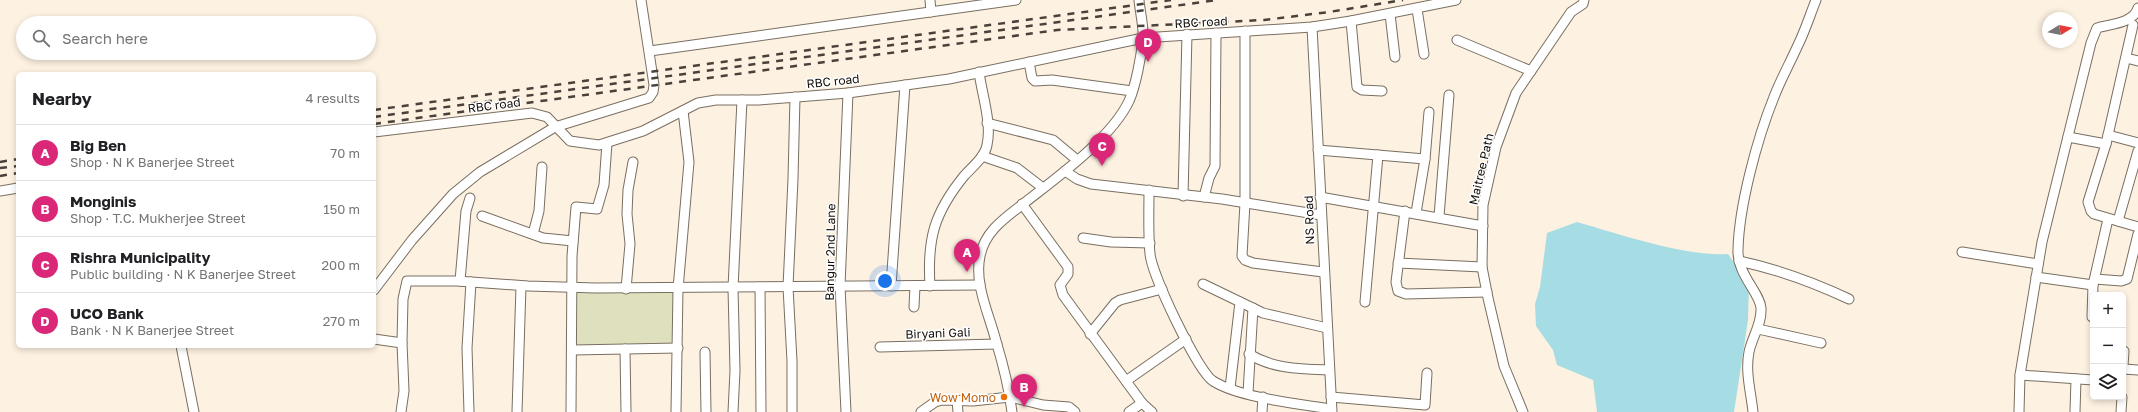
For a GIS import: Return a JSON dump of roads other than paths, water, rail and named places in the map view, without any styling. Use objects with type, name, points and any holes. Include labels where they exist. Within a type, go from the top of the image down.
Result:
[{"type":"street","points":[[376,287],[412,240],[453,194],[480,172],[554,127],[649,98],[653,92],[654,85],[641,0]]},
{"type":"street","points":[[930,0],[931,12]]},
{"type":"street","points":[[952,0],[952,10]]},
{"type":"street","points":[[650,51],[824,25],[952,10],[1016,0]]},
{"type":"street","points":[[1012,412],[1010,397],[997,344],[980,285],[980,256],[988,236],[1001,221],[1077,160],[1111,127],[1128,102],[1132,91],[1143,38],[1139,0]]},
{"type":"street","name":"RBC road","points":[[376,132],[532,113],[547,117],[554,127],[570,141],[599,145],[643,131],[698,103],[716,100],[759,100],[848,93],[979,72],[1143,38],[1312,27],[1417,9],[1456,0]]},
{"type":"street","name":"Maitree Path","points":[[1523,412],[1504,366],[1482,267],[1482,205],[1496,146],[1516,93],[1571,12],[1582,4],[1584,0]]},
{"type":"street","points":[[1753,412],[1747,376],[1749,352],[1758,329],[1761,307],[1744,276],[1739,261],[1738,252],[1740,225],[1756,151],[1774,97],[1799,43],[1816,0]]},
{"type":"street","points":[[2019,412],[2020,375],[2038,264],[2090,42],[2097,28],[2130,19],[2136,14],[2138,8]]},
{"type":"street","points":[[1417,9],[1424,54]]},
{"type":"street","points":[[1390,14],[1395,58]]},
{"type":"street","points":[[1351,21],[1357,87],[1362,90],[1382,91]]},
{"type":"street","points":[[2133,25],[2107,140],[2088,202],[2091,211],[2094,214],[2138,227]]},
{"type":"street","name":"NS Road","points":[[1312,27],[1323,272],[1332,411]]},
{"type":"street","points":[[1245,31],[1245,203],[1243,258],[1253,263],[1323,272]]},
{"type":"street","points":[[1204,198],[1209,178],[1215,166],[1216,33]]},
{"type":"street","points":[[1183,196],[1187,34]]},
{"type":"street","points":[[1457,40],[1531,71]]},
{"type":"street","points":[[2126,58],[2138,61]]},
{"type":"street","points":[[1028,62],[1032,78],[1035,81],[1052,80],[1132,91]]},
{"type":"street","points":[[930,286],[929,254],[939,212],[963,178],[982,156],[987,146],[987,123],[979,72]]},
{"type":"street","points":[[891,286],[905,85]]},
{"type":"street","name":"Bangur 2nd Lane","points":[[846,412],[840,286],[848,93]]},
{"type":"street","points":[[1439,216],[1450,95]]},
{"type":"street","points":[[792,412],[792,361],[788,287],[795,97]]},
{"type":"street","points":[[733,412],[733,288],[742,100]]},
{"type":"street","points":[[676,412],[678,289],[689,162],[682,111]]},
{"type":"street","points":[[1416,213],[1429,112]]},
{"type":"street","points":[[987,123],[1053,140],[1077,160]]},
{"type":"street","points":[[2068,137],[2138,142]]},
{"type":"street","points":[[571,412],[574,288],[573,241],[576,207],[597,209],[604,185],[607,143]]},
{"type":"street","points":[[1318,150],[1424,159]]},
{"type":"street","points":[[2093,292],[2100,249],[2113,220],[2138,151]]},
{"type":"street","points":[[1366,302],[1378,155]]},
{"type":"street","points":[[982,156],[1017,168],[1044,188]]},
{"type":"street","points":[[626,289],[630,244],[627,214],[628,190],[633,162]]},
{"type":"street","points":[[533,234],[539,211],[542,167]]},
{"type":"street","points":[[1065,171],[1077,179],[1091,184],[1149,190],[1321,215]]},
{"type":"street","points":[[0,191],[16,188]]},
{"type":"street","points":[[1149,190],[1150,255],[1169,310],[1206,374],[1212,380],[1230,388],[1263,397],[1332,411]]},
{"type":"street","points":[[1320,197],[1439,216],[1483,226]]},
{"type":"street","points":[[460,281],[465,219],[470,198]]},
{"type":"street","points":[[1022,204],[1066,262],[1068,272],[1061,283],[1060,290],[1090,334],[1142,403],[1152,412]]},
{"type":"street","points":[[1405,211],[1396,289],[1400,293],[1487,292]]},
{"type":"street","points":[[482,216],[543,238],[573,241]]},
{"type":"street","points":[[2036,277],[2094,282],[2121,281],[2127,279],[2138,234]]},
{"type":"street","points":[[1083,238],[1112,242],[1150,243]]},
{"type":"street","points":[[1962,252],[2038,264]]},
{"type":"street","points":[[1739,261],[1785,274],[1830,290],[1849,300]]},
{"type":"street","points":[[1398,263],[1482,267]]},
{"type":"street","points":[[401,412],[404,391],[402,343],[403,299],[407,281],[460,281],[521,286],[626,289],[980,285]]},
{"type":"street","points":[[469,412],[467,348],[471,282]]},
{"type":"street","points":[[1203,284],[1263,313],[1326,328]]},
{"type":"street","points":[[517,412],[521,286]]},
{"type":"street","points":[[914,307],[915,286]]},
{"type":"street","points":[[760,287],[761,412]]},
{"type":"street","points":[[1090,334],[1115,303],[1120,300],[1162,289]]},
{"type":"street","points":[[1230,388],[1240,302]]},
{"type":"street","points":[[1248,393],[1249,354],[1254,308]]},
{"type":"street","points":[[1758,329],[1820,343]]},
{"type":"street","points":[[1126,381],[1186,338]]},
{"type":"street","points":[[376,339],[402,343]]},
{"type":"street","name":"Biryani Gali","points":[[880,347],[997,344]]},
{"type":"street","points":[[181,348],[194,412]]},
{"type":"street","points":[[572,350],[678,348]]},
{"type":"street","points":[[625,349],[626,412]]},
{"type":"street","points":[[705,352],[706,412]]},
{"type":"street","points":[[1249,354],[1261,361],[1277,366],[1329,370]]},
{"type":"street","points":[[2126,368],[2138,370]]},
{"type":"street","points":[[1331,397],[1425,405],[1427,373]]},
{"type":"street","points":[[2020,375],[2090,380]]},
{"type":"street","points":[[2075,412],[2076,380]]},
{"type":"street","points":[[921,412],[938,401],[973,401],[1010,397],[1043,404],[1069,407],[1075,412]]},
{"type":"street","points":[[1262,412],[1263,397]]},
{"type":"street","points":[[957,400],[958,412]]},
{"type":"street","points":[[2121,412],[2122,400]]},
{"type":"street","points":[[1128,412],[1142,403]]},
{"type":"water","points":[[1577,222],[1652,244],[1693,252],[1728,254],[1749,284],[1748,320],[1734,412],[1597,412],[1593,380],[1557,365],[1553,350],[1536,326],[1535,304],[1540,287],[1547,233]]},
{"type":"railway","points":[[376,110],[1171,0]]},
{"type":"railway","points":[[376,117],[1217,0]]},
{"type":"railway","points":[[376,124],[1057,30],[1264,20],[1329,12],[1403,0]]},
{"type":"railway","points":[[0,162],[16,159]]},
{"type":"railway","points":[[0,168],[16,166]]},
{"type":"railway","points":[[0,176],[16,173]]},
{"type":"place","name":"UCO Bank","points":[[1148,62]]},
{"type":"place","name":"Rishra Municipality","points":[[1102,166]]},
{"type":"place","name":"Big Ben","points":[[967,272]]},
{"type":"place","name":"Wow Momo","points":[[1004,397]]},
{"type":"place","name":"Monginis","points":[[1024,407]]}]
